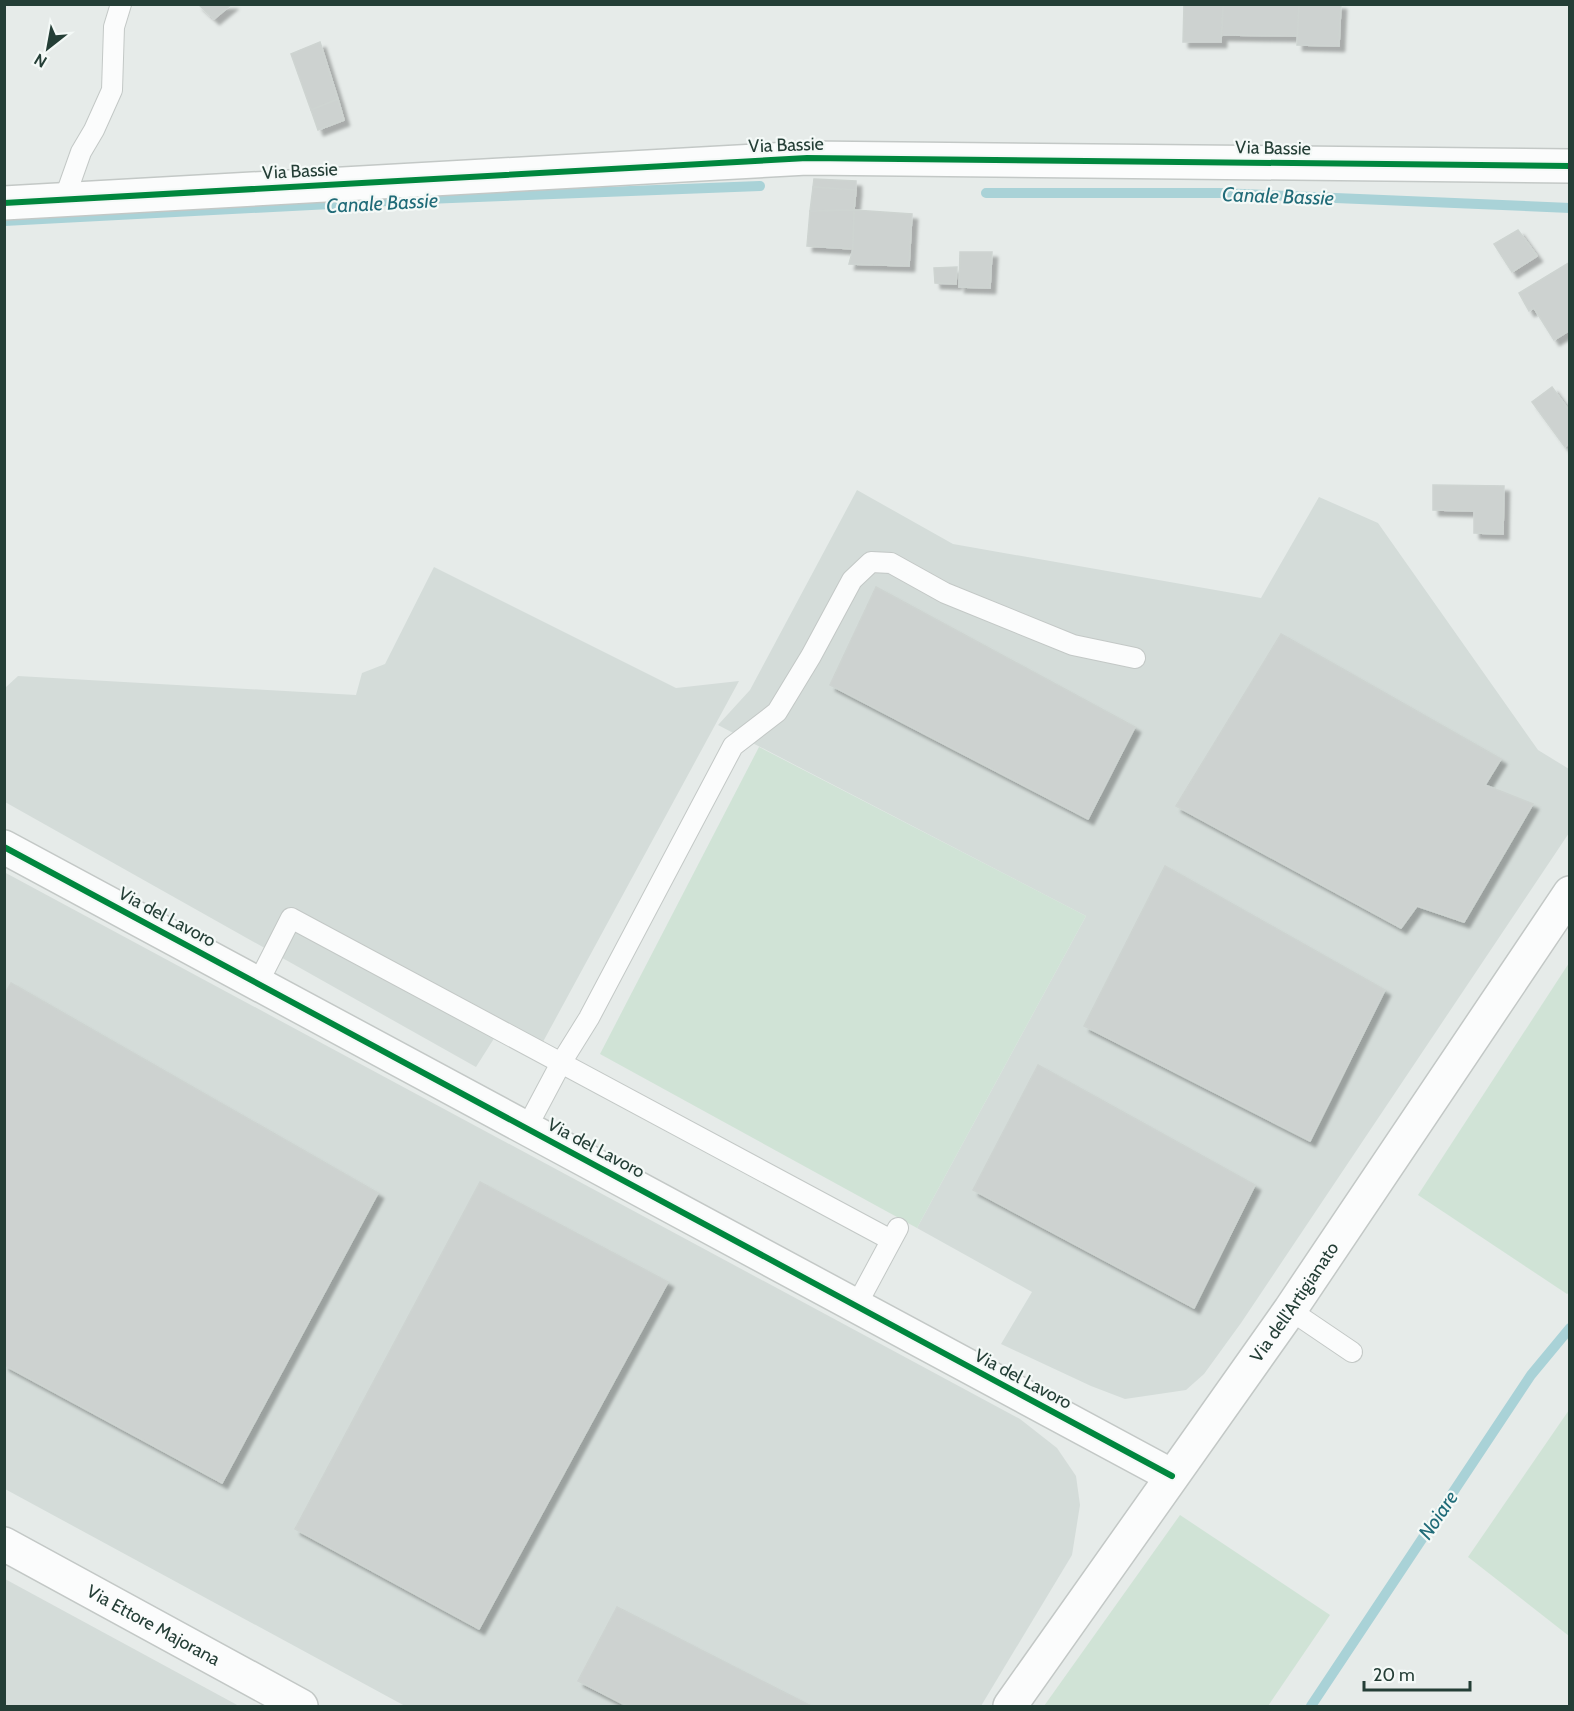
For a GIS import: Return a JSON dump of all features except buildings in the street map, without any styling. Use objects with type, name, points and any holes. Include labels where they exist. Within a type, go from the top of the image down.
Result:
[{"type":"street","name":"Via Bassie","points":[[4,203],[807,158],[1569,166]]},
{"type":"street","name":"Via del Lavoro","points":[[4,847],[1172,1476]]},
{"type":"street","name":"Via dell'Artigianato","points":[[1010,1707],[1290,1310],[1569,893]]},
{"type":"street","name":"Via Ettore Majorana","points":[[4,1544],[301,1707]]},
{"type":"lane","points":[[64,200],[81,152],[112,90],[114,27],[121,4]]},
{"type":"lane","points":[[527,1128],[561,1063],[589,1018],[733,746],[777,712],[811,656],[852,580],[871,562],[891,563],[945,593],[1073,645],[1135,658]]},
{"type":"lane","points":[[258,983],[291,918],[561,1063],[895,1234],[856,1306]]},
{"type":"lane","points":[[1290,1310],[1352,1352]]},
{"type":"shaded area","points":[[857,490],[953,544],[1261,598],[1319,497],[1378,523],[1538,750],[1569,769],[1569,833],[1241,1323],[1204,1374],[1186,1390],[1125,1399],[1091,1386],[1001,1344],[1032,1292],[917,1228],[1086,916],[718,725],[750,690]]},
{"type":"shaded area","points":[[434,567],[676,688],[739,681],[538,1051],[500,1029],[476,1067],[5,802],[5,688],[18,676],[356,695],[362,673],[385,664]]},
{"type":"shaded area","points":[[4,872],[1020,1419],[1057,1448],[1076,1476],[1080,1505],[1072,1555],[981,1706],[405,1706],[5,1489]]},
{"type":"shaded area","points":[[5,1579],[239,1706],[5,1706]]},
{"type":"green space","points":[[759,747],[1086,916],[917,1228],[600,1054]]},
{"type":"green space","points":[[1569,963],[1570,1292],[1567,1294],[1418,1195]]},
{"type":"green space","points":[[1569,1410],[1569,1636],[1468,1557]]},
{"type":"green space","points":[[1180,1515],[1330,1615],[1268,1706],[1044,1706]]},
{"type":"waterway","name":"Canale Bassie","points":[[4,221],[426,199],[760,186]]},
{"type":"waterway","name":"Canale Bassie","points":[[986,193],[1220,193],[1570,208]]},
{"type":"waterway","name":"Noiare","points":[[1311,1706],[1531,1375],[1570,1328]]},
{"type":"cycle path","points":[[4,203],[807,158],[1570,166]]},
{"type":"cycle path","points":[[4,847],[1172,1476]]}]
